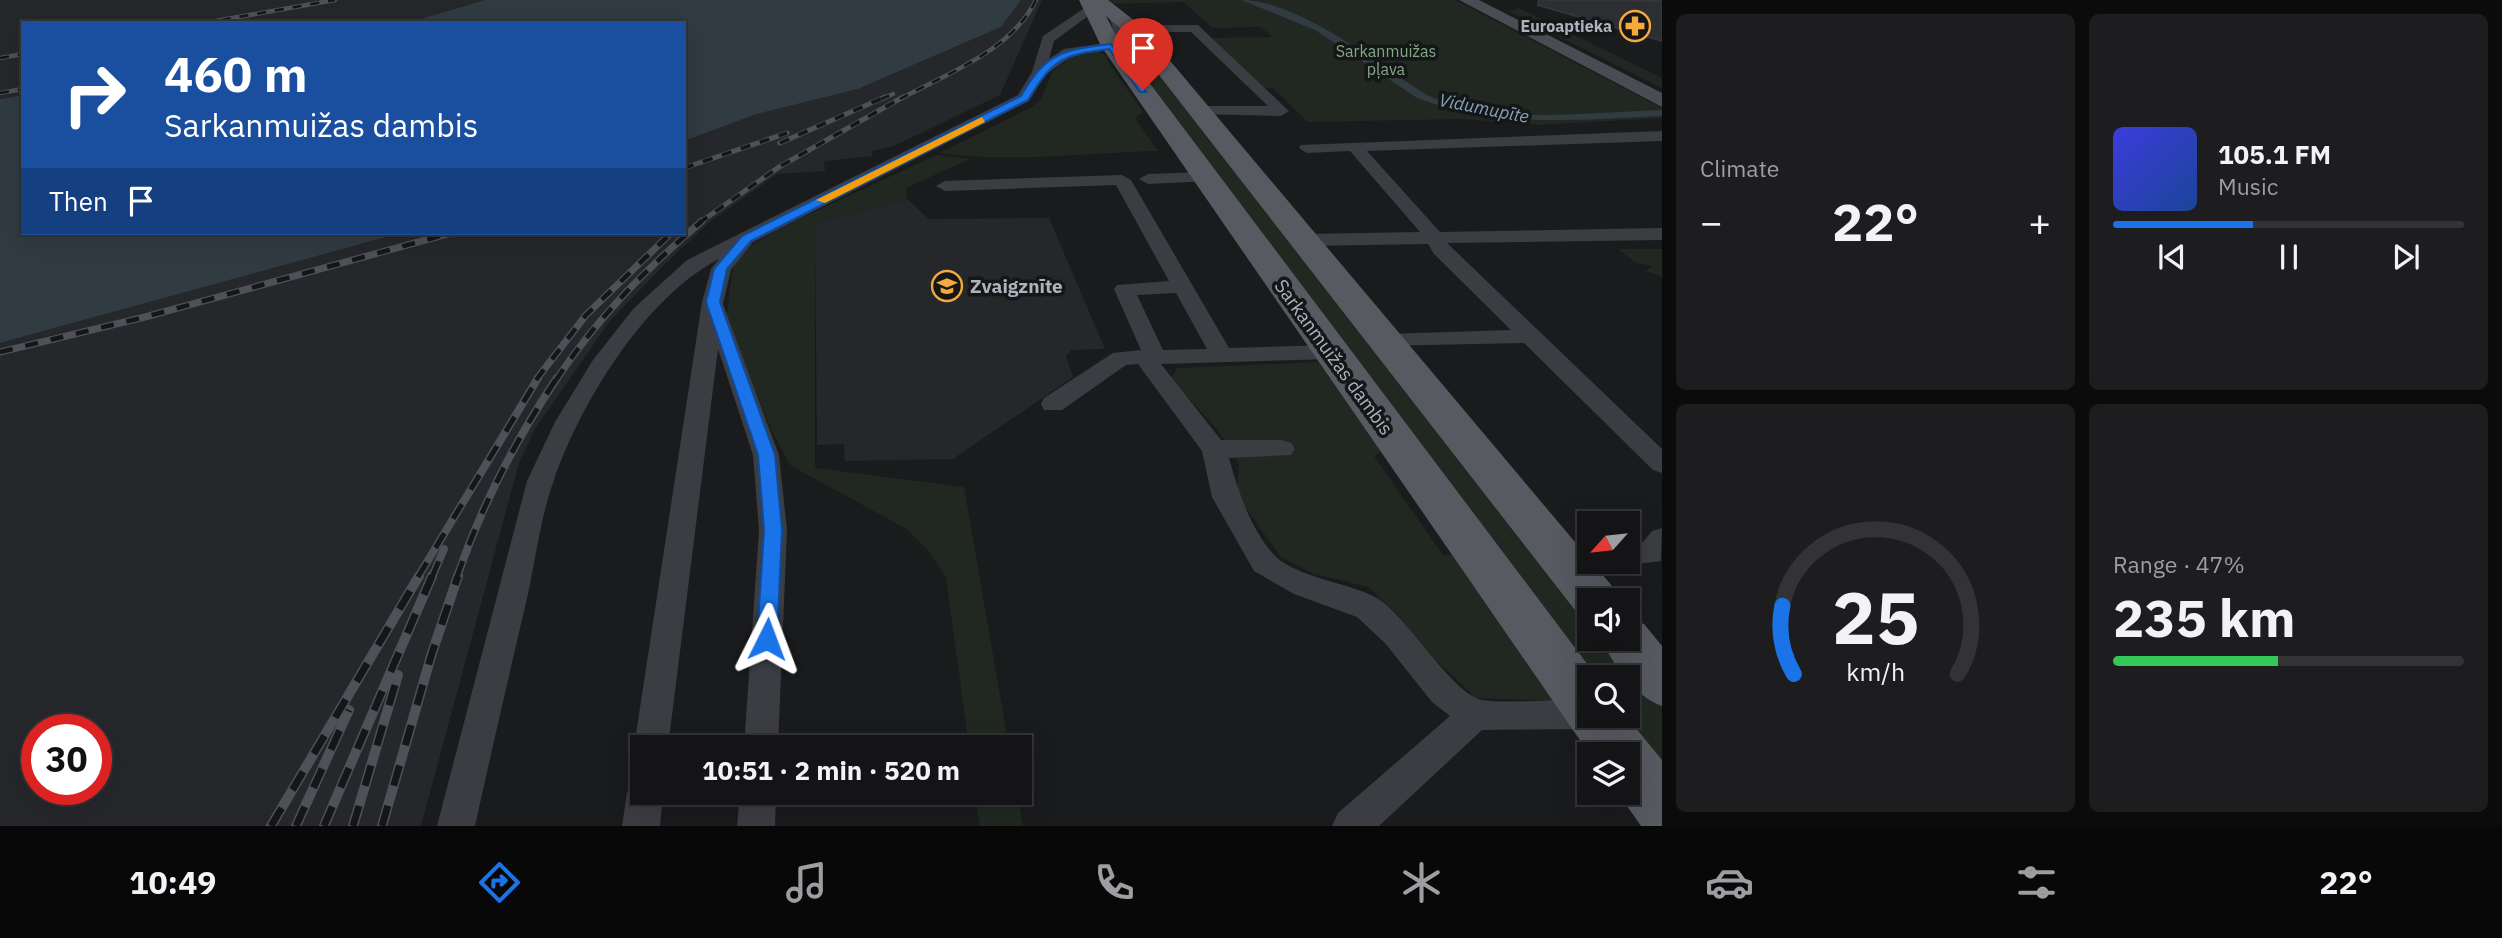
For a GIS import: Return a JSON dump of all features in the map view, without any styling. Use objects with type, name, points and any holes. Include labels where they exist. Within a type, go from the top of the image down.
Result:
[{"type":"main road","points":[[1467,0],[1662,101]]},
{"type":"main road","points":[[1101,17],[1200,110],[1386,341],[1575,557],[1589,588]]},
{"type":"main road","name":"Sarkanmuižas dambis","points":[[1101,17],[1205,177],[1577,691]]},
{"type":"main road","points":[[1636,651],[1662,683]]},
{"type":"main road","points":[[1603,728],[1614,742]]},
{"type":"main road","points":[[1640,777],[1662,807]]},
{"type":"street","points":[[1048,39],[1068,47],[1101,17]]},
{"type":"street","points":[[1048,39],[1101,17],[1194,28],[1282,111],[1200,110]]},
{"type":"street","points":[[1039,72],[1101,17]]},
{"type":"street","points":[[456,826],[540,481],[560,434],[589,385],[666,288],[691,267],[1011,106],[1031,92],[1048,39]]},
{"type":"street","points":[[1307,148],[1662,136]]},
{"type":"street","points":[[1356,148],[1434,237],[1441,250],[1662,464]]},
{"type":"street","points":[[946,186],[1205,177]]},
{"type":"street","points":[[1135,180],[1182,286],[1222,355]]},
{"type":"street","points":[[1306,240],[1662,234]]},
{"type":"street","points":[[653,735],[713,302],[721,269],[746,238]]},
{"type":"street","points":[[1182,286],[1124,289],[1149,357],[1214,449],[1226,497],[1264,562],[1280,575],[1368,608],[1396,634],[1444,692],[1475,715],[1577,714]]},
{"type":"street","points":[[713,302],[766,455],[773,530],[762,735]]},
{"type":"street","points":[[1386,341],[1531,337]]},
{"type":"street","points":[[1054,404],[1121,358],[1331,352]]},
{"type":"street","points":[[1214,449],[1282,449]]},
{"type":"street","points":[[1351,826],[1475,715]]},
{"type":"street","points":[[640,826],[643,805]]},
{"type":"street","points":[[757,826],[758,805]]},
{"type":"shaded area","points":[[0,0],[485,0],[414,21],[21,21],[21,95],[0,99]]},
{"type":"shaded area","points":[[485,0],[1021,0],[1001,27],[858,89],[757,114],[686,140],[686,21],[414,21]]},
{"type":"shaded area","points":[[1021,0],[1042,0],[1000,95],[894,146],[872,151],[873,156],[824,161],[825,171],[777,174],[711,221],[609,322],[535,429],[519,463],[421,826],[0,826],[0,343],[394,235],[686,235],[686,140],[757,114],[858,89],[1001,27]]},
{"type":"shaded area","name":"Vidumupīte","points":[[1241,0],[1279,7],[1298,15],[1338,36],[1422,92],[1460,106],[1488,112],[1546,115],[1662,110],[1662,116],[1538,120],[1447,108],[1417,98],[1315,30]]},
{"type":"shaded area","points":[[21,95],[21,235],[394,235],[0,343],[0,99]]},
{"type":"shaded area","name":"Zvaigznīte","points":[[907,199],[929,219],[1049,218],[1105,349],[1071,350],[1066,356],[1073,377],[953,459],[845,461],[844,444],[817,445],[815,223]]},
{"type":"green space","name":"Sarkanmuižas pļava","points":[[1105,0],[1455,0],[1662,108],[1662,118],[1540,125],[1463,119],[1308,122],[1273,88],[1261,88],[1210,38],[1272,37],[1261,27],[1213,28],[1183,2],[1109,4]]},
{"type":"green space","points":[[1519,8],[1662,78],[1662,88],[1508,11]]},
{"type":"green space","points":[[1099,51],[1109,58],[1106,59],[1143,112],[1135,118],[1158,151],[1020,157],[939,153],[1032,107],[1041,99],[1052,72],[1066,61],[1067,56]]},
{"type":"green space","points":[[1153,72],[1163,76],[1577,591],[1577,651],[1626,651],[1637,665],[1580,665],[1138,73]]},
{"type":"green space","points":[[936,155],[970,159],[906,188],[907,199],[815,223],[815,468],[964,487],[1007,735],[967,735],[946,577],[929,551],[908,530],[790,465],[771,429],[726,320],[736,260],[748,247],[784,226]]},
{"type":"green space","points":[[1618,249],[1662,249],[1662,259],[1655,264],[1662,260],[1662,277],[1646,271],[1652,266],[1636,263]]},
{"type":"green space","points":[[1321,362],[1386,449],[1374,456],[1443,555],[1462,554],[1565,701],[1476,698],[1422,647],[1397,614],[1368,587],[1312,573],[1281,557],[1237,496],[1239,463],[1217,429],[1171,379],[1177,368]]},
{"type":"green space","points":[[1640,669],[1662,696],[1662,784],[1640,754],[1640,742],[1631,742],[1621,728],[1640,728]]},
{"type":"green space","points":[[977,805],[1019,805],[1023,826],[980,826]]},
{"type":"building","points":[[1539,0],[1662,1],[1662,41],[1538,5]]},
{"type":"railway","points":[[215,21],[335,0]]},
{"type":"railway","points":[[900,99],[958,70],[995,47],[1025,18],[1036,0]]},
{"type":"railway","points":[[0,58],[21,54]]},
{"type":"railway","points":[[0,93],[21,89]]},
{"type":"railway","points":[[881,99],[893,94]]},
{"type":"railway","points":[[780,143],[885,97]]},
{"type":"railway","points":[[699,223],[779,167],[903,97]]},
{"type":"railway","points":[[686,167],[787,133]]},
{"type":"railway","points":[[556,380],[623,295],[702,221]]},
{"type":"railway","points":[[0,352],[145,317],[444,235]]},
{"type":"railway","points":[[536,380],[586,315],[669,235]]},
{"type":"railway","points":[[418,577],[538,378]]},
{"type":"railway","points":[[457,577],[501,474],[527,425],[557,378]]},
{"type":"railway","points":[[432,577],[444,549]]},
{"type":"railway","points":[[271,826],[419,576]]},
{"type":"railway","points":[[324,826],[432,576]]},
{"type":"railway","points":[[382,826],[432,653],[458,576]]},
{"type":"railway","points":[[353,826],[398,675]]},
{"type":"railway","points":[[296,826],[349,710]]},
{"type":"slow traffic","points":[[821,200],[982,120]]},
{"type":"place","name":"Euroaptieka","points":[[1635,26]]},
{"type":"place","name":"Zvaigznīte","points":[[947,286]]},
{"type":"route","points":[[767,639],[773,530],[766,455],[713,302],[721,269],[746,238],[1024,98],[1031,92],[1039,72],[1056,57],[1084,48],[1111,46],[1143,90]]}]
